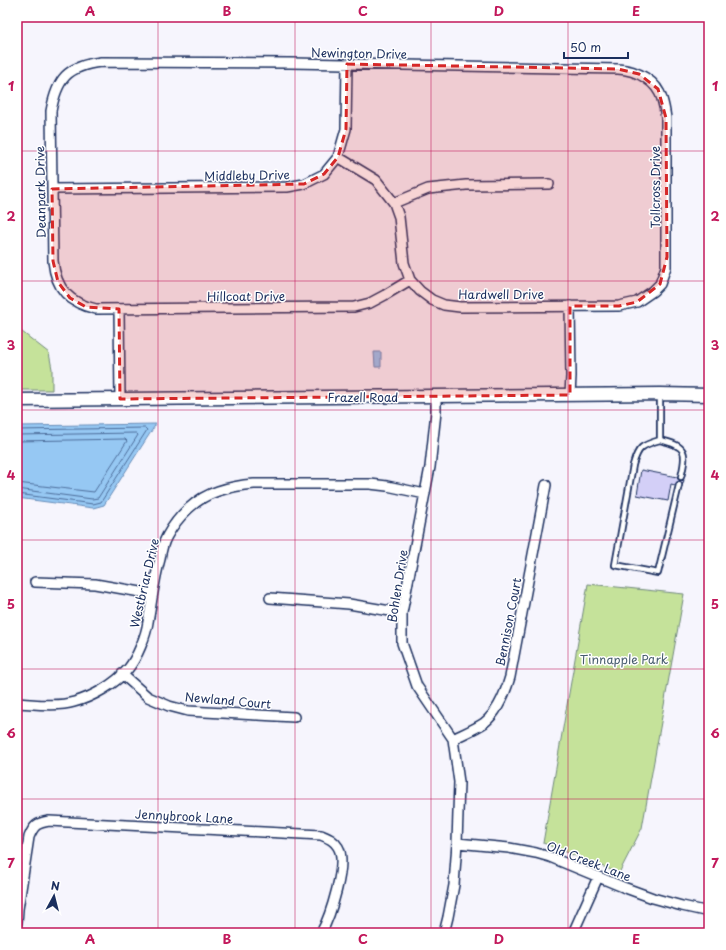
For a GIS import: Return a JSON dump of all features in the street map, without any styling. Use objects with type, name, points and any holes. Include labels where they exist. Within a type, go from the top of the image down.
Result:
[{"type":"street","name":"Newington Drive","points":[[66,75],[76,67],[88,63],[101,62],[347,64],[624,69],[639,74],[652,82]]},
{"type":"street","name":"Middleby Drive","points":[[52,189],[287,187],[304,184],[324,174],[338,157],[346,129],[347,64]]},
{"type":"street","name":"Deanpark Drive","points":[[66,75],[58,84],[51,111],[53,261],[54,272],[62,290],[77,303]]},
{"type":"street","name":"Tollcross Drive","points":[[652,82],[658,89],[662,98],[666,118],[666,267],[660,284],[653,291]]},
{"type":"street","name":"Hardwell Drive","points":[[338,157],[376,180],[394,203],[399,217],[404,263],[410,280],[420,291],[432,300],[444,305],[460,307],[619,306],[637,302],[653,291]]},
{"type":"street","points":[[394,203],[428,189],[466,185],[549,184]]},
{"type":"street","name":"Hillcoat Drive","points":[[77,303],[96,309],[354,307],[370,303],[410,280]]},
{"type":"street","points":[[570,306],[570,395]]},
{"type":"street","points":[[120,309],[120,399]]},
{"type":"street","name":"Frazell Road","points":[[17,400],[660,394],[709,395]]},
{"type":"street","name":"Bohlen Drive","points":[[436,396],[436,412],[430,467],[402,613],[402,643],[417,686],[453,739],[459,782],[457,843],[454,885],[444,933]]},
{"type":"street","name":"Westbriar Drive","points":[[17,703],[51,705],[74,702],[96,694],[113,682],[128,668],[144,637],[161,552],[166,537],[186,511],[201,499],[217,491],[234,486],[254,484],[362,484],[387,486],[425,494]]},
{"type":"street","name":"Bennison Court","points":[[453,739],[484,722],[493,714],[507,689],[546,485]]},
{"type":"street","points":[[34,582],[95,584],[152,594]]},
{"type":"street","points":[[270,598],[349,604],[402,613]]},
{"type":"street","name":"Newland Court","points":[[122,674],[148,697],[169,706],[188,711],[294,717]]},
{"type":"street","name":"Jennybrook Lane","points":[[17,923],[29,837],[33,828],[40,822],[49,821],[321,835],[332,839],[339,848],[341,859],[337,889],[326,925],[321,933]]},
{"type":"street","name":"Old Creek Lane","points":[[457,843],[509,848],[536,853],[550,857],[653,898],[709,912]]},
{"type":"street","points":[[573,933],[598,877]]},
{"type":"lane","points":[[660,394],[660,440]]},
{"type":"lane","points":[[679,485],[658,573],[615,565],[636,453],[642,447],[660,440],[680,447],[684,453],[681,477]]},
{"type":"highlighted area","points":[[347,64],[618,69],[639,74],[658,89],[666,118],[667,257],[660,284],[637,302],[619,306],[570,306],[570,395],[120,399],[119,309],[86,307],[70,298],[58,282],[53,261],[52,189],[304,184],[324,174],[338,157],[346,129]]},
{"type":"green space","points":[[17,328],[49,353],[52,369],[52,390],[17,390]]},
{"type":"green space","name":"Tinnapple Park","points":[[588,584],[684,594],[642,828],[619,873],[543,843]]},
{"type":"water","points":[[374,352],[381,352],[381,367],[375,367]]},
{"type":"water","points":[[156,424],[104,505],[93,508],[17,498],[17,426]]},
{"type":"building","points":[[641,470],[677,477],[680,481],[684,480],[683,484],[679,481],[675,485],[671,484],[668,501],[637,495]]}]
